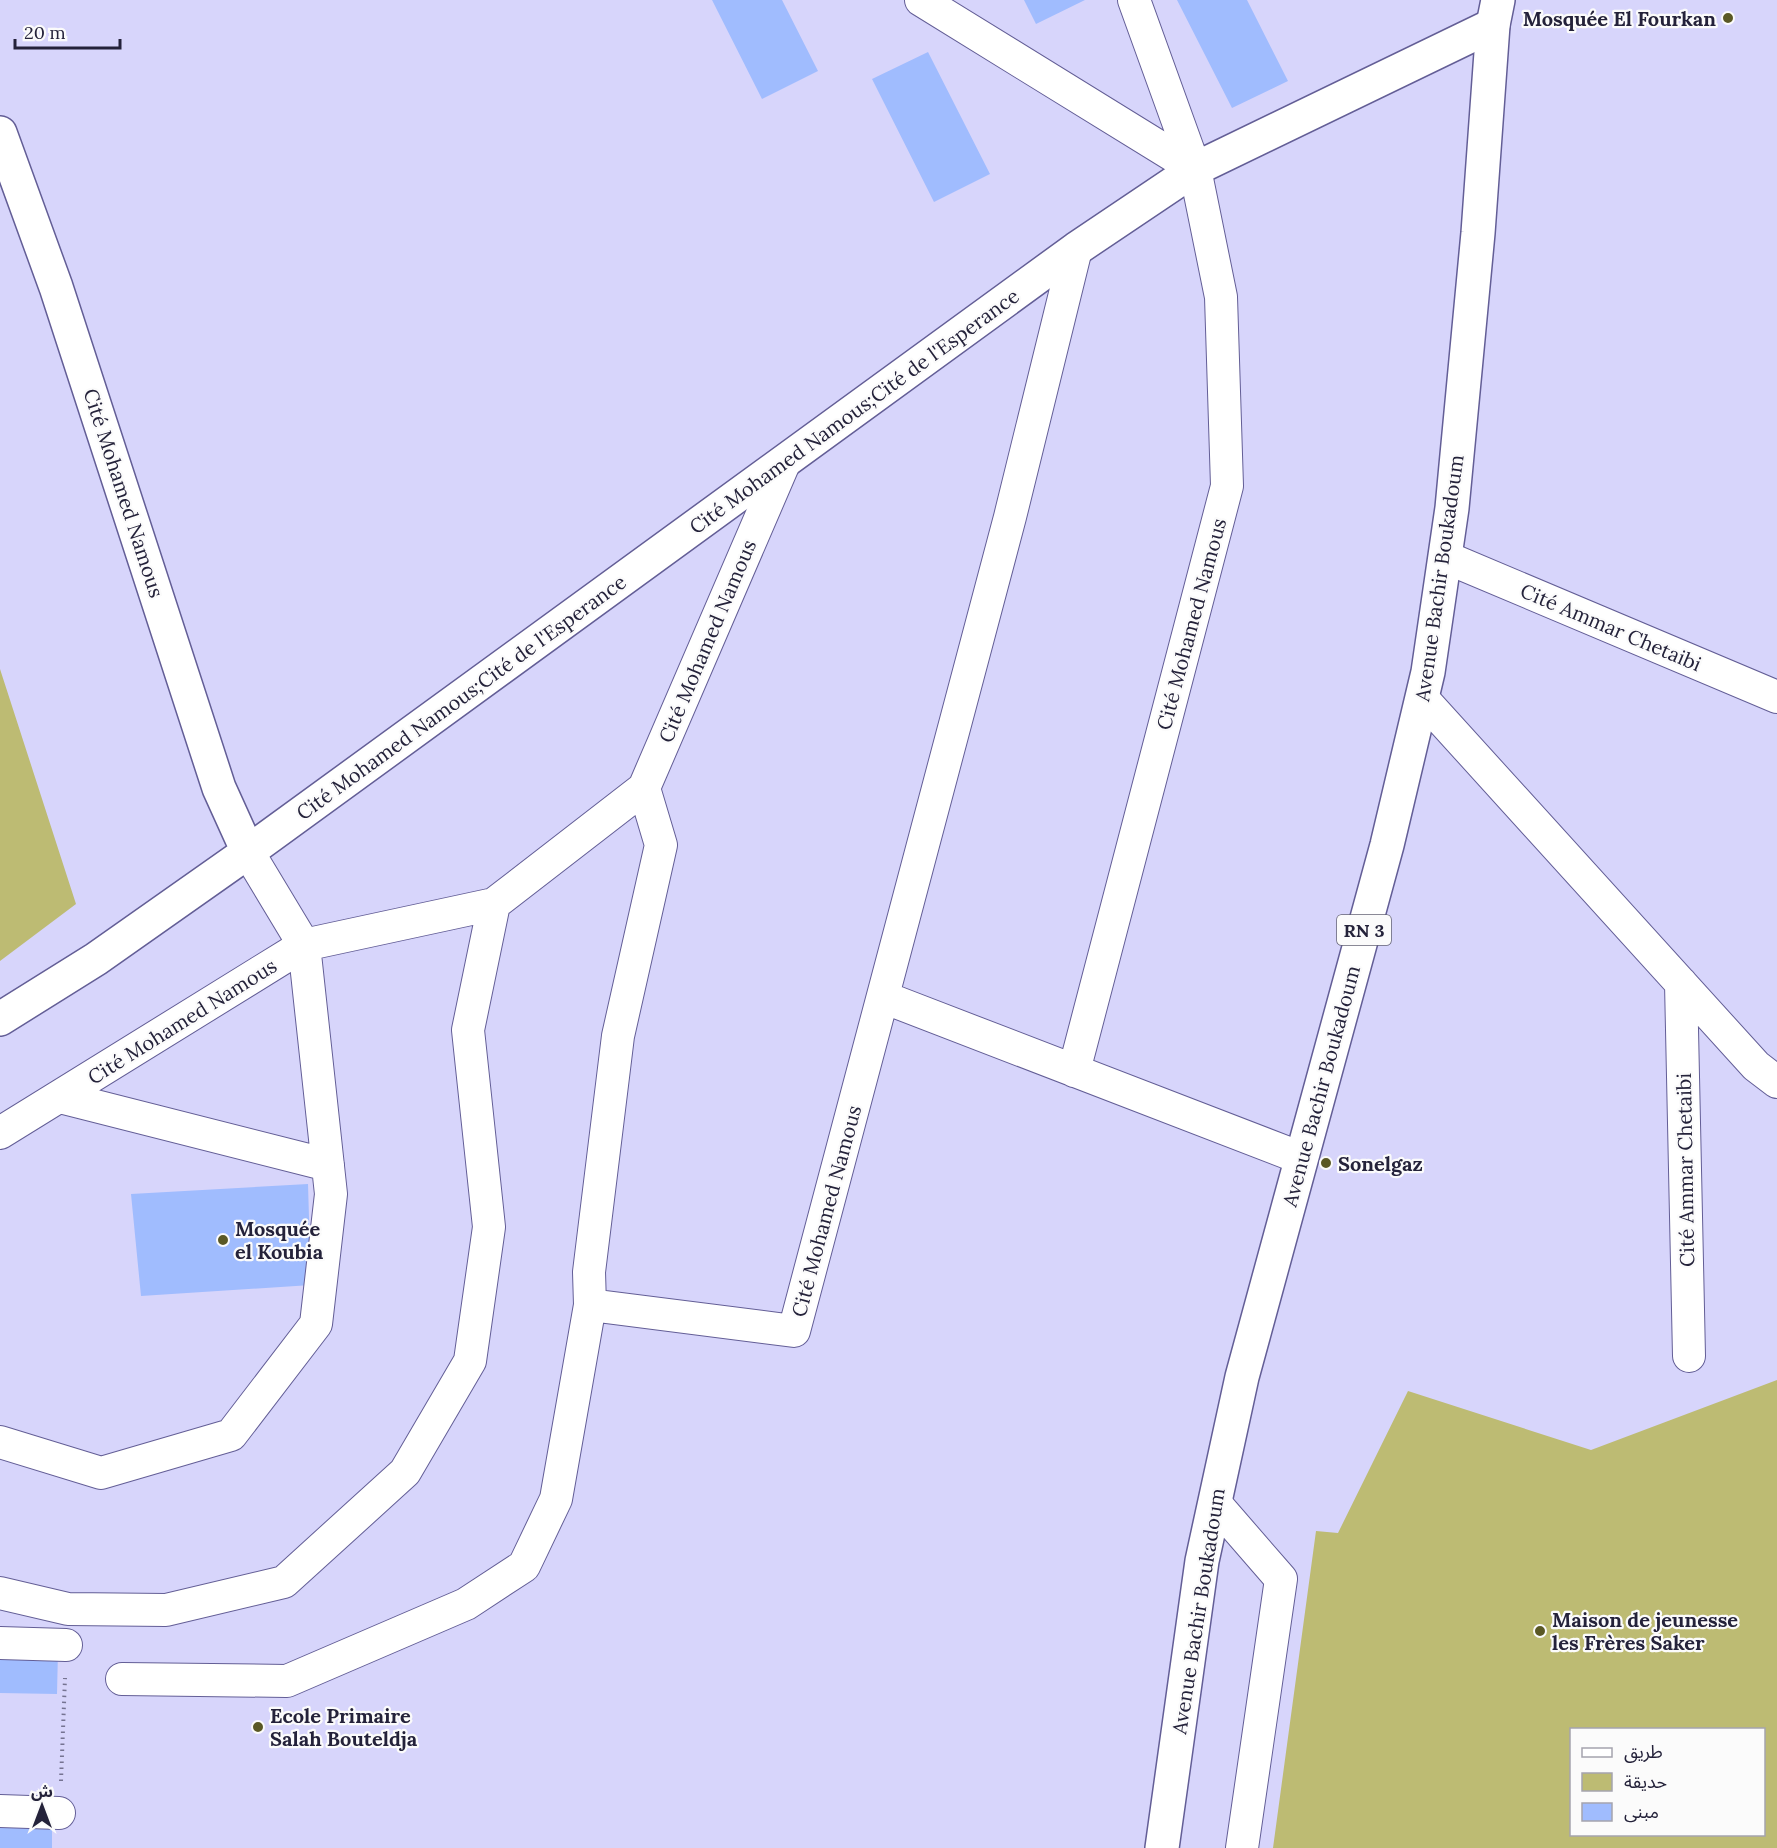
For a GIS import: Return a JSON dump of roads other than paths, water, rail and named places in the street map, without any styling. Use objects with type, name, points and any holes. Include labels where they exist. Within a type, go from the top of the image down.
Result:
[{"type":"main road","name":"Cité Mohamed Namous;Cité de l'Esperance","points":[[248,852],[1076,249],[1195,169],[1496,12]]},
{"type":"main road","name":"Avenue Bachir Boukadoum","points":[[1162,1848],[1202,1561],[1242,1377],[1387,845],[1428,672],[1452,508],[1496,12]]},
{"type":"main road","name":"Cité Mohamed Namous","points":[[0,133],[56,287],[219,788],[248,852]]},
{"type":"main road","points":[[0,1019],[96,959],[248,852]]},
{"type":"street","name":"Cité Mohamed Namous","points":[[1074,1071],[1227,486],[1221,297],[1195,169],[1134,0]]},
{"type":"street","points":[[928,3],[1195,169]]},
{"type":"street","name":"Cité Mohamed Namous","points":[[590,1305],[794,1331],[1010,517],[1076,249]]},
{"type":"street","name":"Cité Mohamed Namous","points":[[0,1133],[304,945],[494,904],[644,788],[785,461]]},
{"type":"street","name":"Cité Ammar Chetaibi","points":[[1445,557],[1777,697]]},
{"type":"street","points":[[1422,698],[1756,1066],[1777,1082]]},
{"type":"street","points":[[122,1679],[287,1681],[466,1604],[524,1566],[556,1499],[590,1305],[589,1272],[618,1036],[661,845],[644,788]]},
{"type":"street","name":"Cité Mohamed Namous","points":[[0,1442],[101,1473],[231,1435],[316,1324],[331,1194],[304,945],[248,852]]},
{"type":"street","points":[[0,1593],[68,1609],[166,1610],[284,1581],[405,1472],[470,1361],[489,1227],[468,1030],[494,904]]},
{"type":"street","name":"Cité Ammar Chetaibi","points":[[1681,983],[1689,1356]]},
{"type":"street","points":[[883,997],[1301,1158]]},
{"type":"street","name":"Cité Mohamed Namous","points":[[60,1097],[328,1165]]},
{"type":"street","points":[[1215,1503],[1281,1579],[1242,1848]]},
{"type":"street","points":[[0,1643],[66,1645]]},
{"type":"street","points":[[0,1811],[59,1813]]},
{"type":"place","name":"Mosquée El Fourkan","points":[[1728,18]]},
{"type":"place","name":"Sonelgaz","points":[[1326,1163]]},
{"type":"place","name":"Mosquée el Koubia","points":[[223,1240]]},
{"type":"place","name":"Maison de jeunesse les Frères Saker","points":[[1540,1631]]},
{"type":"place","name":"Ecole Primaire Salah Bouteldja","points":[[258,1727]]}]
